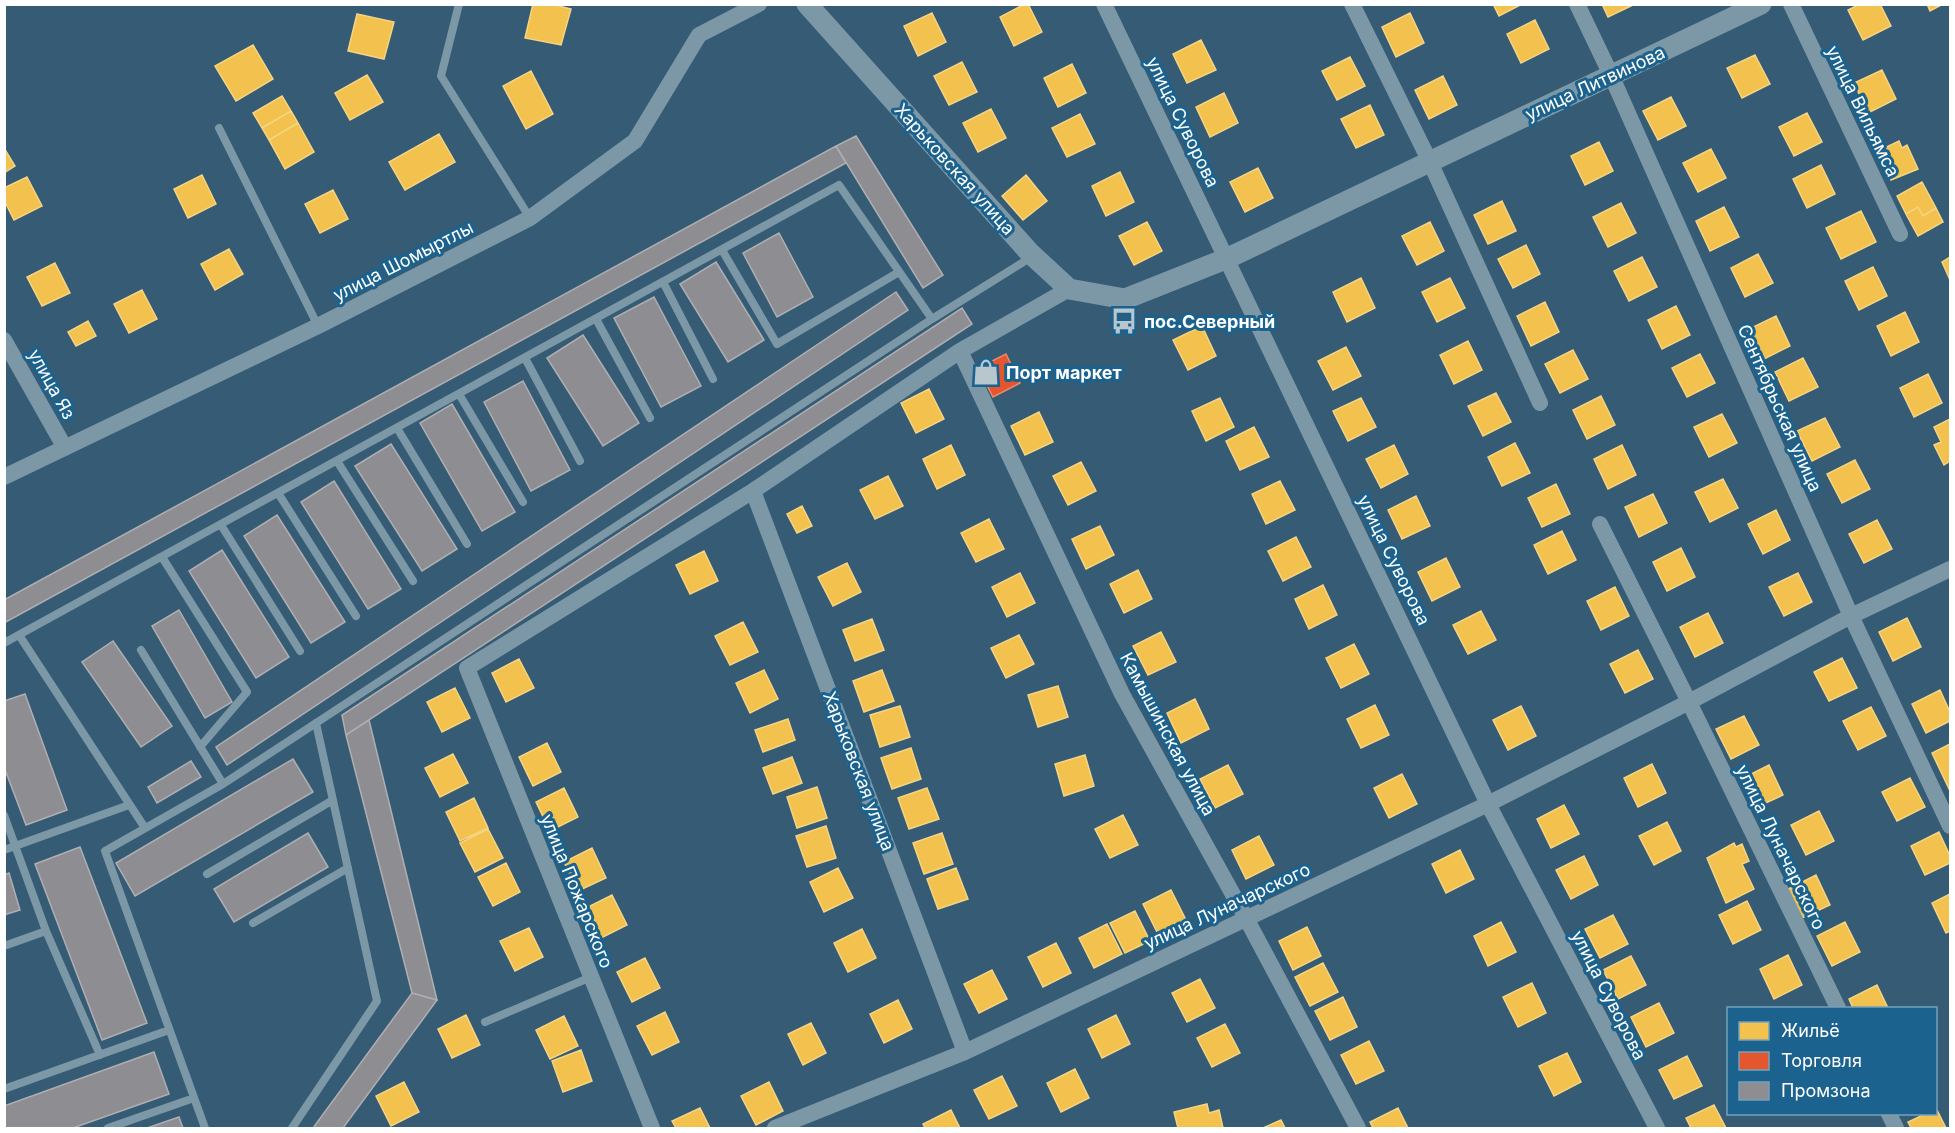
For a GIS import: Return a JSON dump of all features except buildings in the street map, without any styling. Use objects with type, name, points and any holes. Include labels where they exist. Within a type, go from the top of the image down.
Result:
[{"type":"street","name":"улица Шомыртлы","points":[[4,477],[318,326],[530,218],[635,141],[699,35],[759,4]]},
{"type":"street","name":"Харьковская улица","points":[[807,4],[1033,256],[1069,289]]},
{"type":"street","name":"улица Суворова","points":[[1104,4],[1488,804],[1657,1128]]},
{"type":"street","points":[[1352,4],[1430,162],[1540,403]]},
{"type":"street","name":"Сентябрьская улица","points":[[1577,4],[1611,75],[1851,616],[1950,826]]},
{"type":"street","name":"улица Литвинова","points":[[1069,289],[1125,299],[1227,258],[1761,4]]},
{"type":"street","name":"улица Вильямса","points":[[1791,4],[1900,234]]},
{"type":"street","points":[[753,491],[960,351],[1069,289]]},
{"type":"street","name":"улица Яз","points":[[4,340],[65,448]]},
{"type":"street","name":"Камышинская улица","points":[[960,351],[1122,694],[1246,918],[1358,1128]]},
{"type":"street","name":"Харьковская улица","points":[[753,491],[965,1052]]},
{"type":"street","name":"улица Пожарского","points":[[652,1128],[466,668],[753,491]]},
{"type":"street","name":"улица Луначарского","points":[[1600,524],[1838,1007]]},
{"type":"street","name":"улица Луначарского","points":[[775,1128],[965,1052],[1488,804],[1689,702],[1851,616],[1950,569]]},
{"type":"lane","points":[[459,4],[441,76],[530,218]]},
{"type":"lane","points":[[219,129],[318,326]]},
{"type":"lane","points":[[4,643],[839,185],[932,320]]},
{"type":"lane","points":[[723,250],[777,344],[899,272]]},
{"type":"lane","points":[[205,1128],[105,851],[223,784],[1033,256]]},
{"type":"lane","points":[[663,282],[713,379]]},
{"type":"lane","points":[[596,319],[650,418]]},
{"type":"lane","points":[[525,358],[580,461]]},
{"type":"lane","points":[[459,394],[523,502]]},
{"type":"lane","points":[[398,428],[467,544]]},
{"type":"lane","points":[[337,461],[412,581]]},
{"type":"lane","points":[[278,493],[356,616]]},
{"type":"lane","points":[[221,525],[300,651]]},
{"type":"lane","points":[[162,557],[247,692],[200,747]]},
{"type":"lane","points":[[19,635],[145,828]]},
{"type":"lane","points":[[141,650],[223,784]]},
{"type":"lane","points":[[292,1128],[377,1001],[316,723]]},
{"type":"lane","points":[[207,874],[333,800]]},
{"type":"lane","points":[[4,850],[129,805]]},
{"type":"lane","points":[[4,815],[46,931],[100,1055]]},
{"type":"lane","points":[[253,922],[348,868]]},
{"type":"lane","points":[[4,946],[46,931]]},
{"type":"lane","points":[[485,1022],[591,977]]},
{"type":"lane","points":[[4,1089],[170,1030]]},
{"type":"lane","points":[[108,1128],[194,1098]]},
{"type":"place","name":"пос.Северный","points":[[1124,321]]},
{"type":"place","name":"Порт маркет","points":[[986,372]]}]
